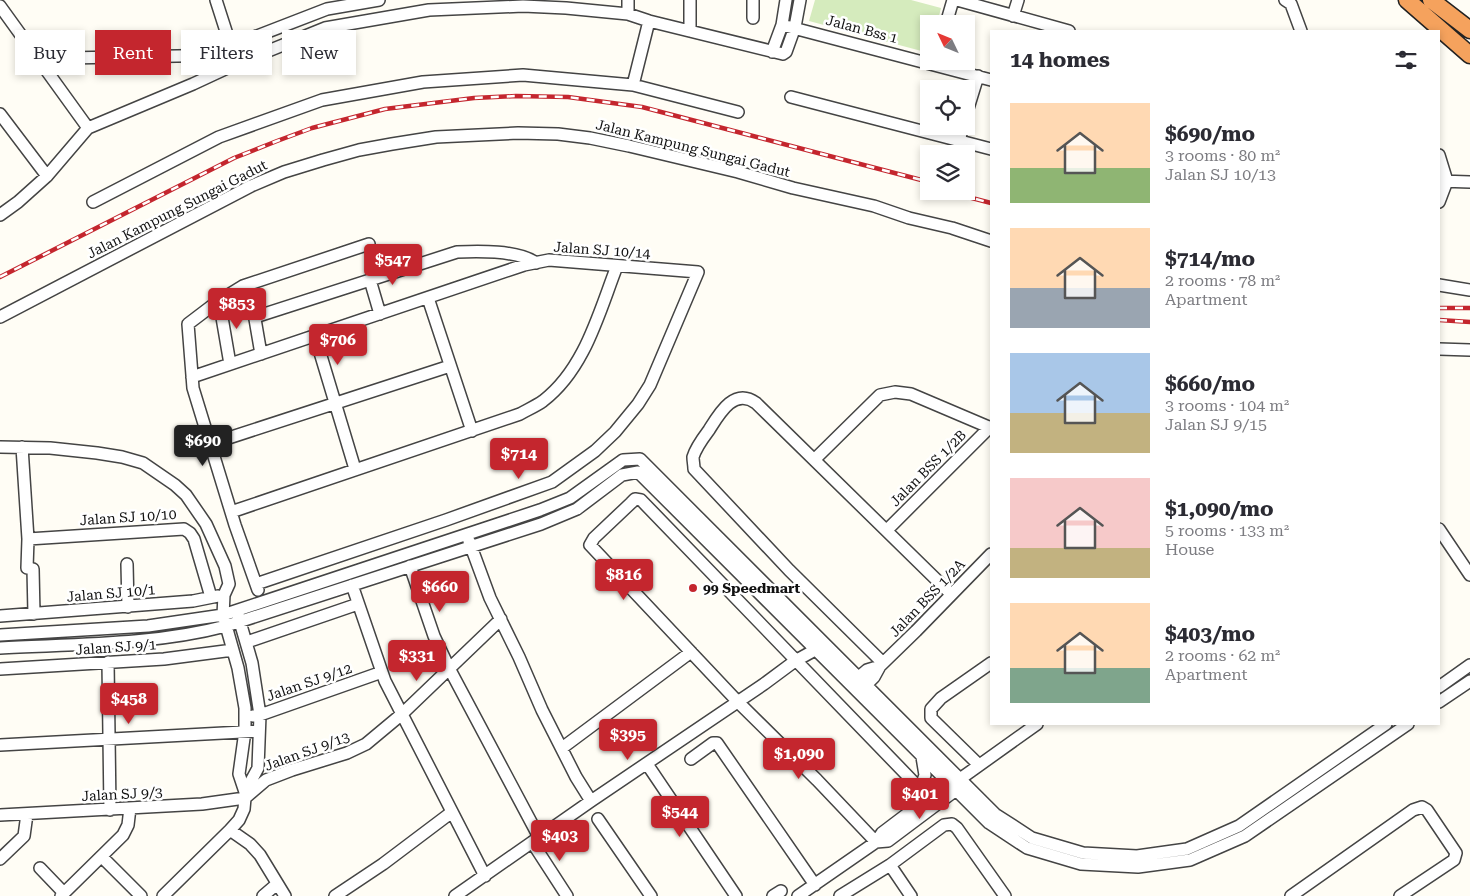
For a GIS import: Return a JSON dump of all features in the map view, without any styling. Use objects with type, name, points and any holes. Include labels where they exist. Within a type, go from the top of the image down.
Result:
[{"type":"highway","points":[[1407,0],[1433,16],[1470,44]]},
{"type":"highway","points":[[1407,0],[1470,55]]},
{"type":"highway","points":[[1432,0],[1470,30]]},
{"type":"street","points":[[216,0],[225,30]]},
{"type":"street","points":[[272,36],[327,9],[379,0]]},
{"type":"street","points":[[628,0],[628,14]]},
{"type":"street","points":[[690,0],[690,30]]},
{"type":"street","points":[[753,0],[753,18]]},
{"type":"street","points":[[772,52],[782,24],[786,0]]},
{"type":"street","points":[[272,44],[325,28],[428,5],[523,6],[566,4],[628,14],[649,21],[783,54],[786,52],[795,27],[800,0]]},
{"type":"street","points":[[949,15],[955,0],[1065,30]]},
{"type":"street","points":[[1013,16],[1018,0]]},
{"type":"street","points":[[1284,0],[1291,4],[1301,30]]},
{"type":"street","points":[[0,6],[88,128]]},
{"type":"street","points":[[632,85],[649,21]]},
{"type":"street","name":"Jalan Bss 1","points":[[782,24],[920,59]]},
{"type":"street","points":[[85,58],[181,56]]},
{"type":"street","name":"Jalan Bss 1","points":[[958,70],[990,80]]},
{"type":"street","points":[[0,215],[47,176],[88,128],[194,84],[206,75]]},
{"type":"street","points":[[93,202],[219,137],[322,100],[423,82],[523,75],[632,85],[738,112]]},
{"type":"street","points":[[975,86],[978,76]]},
{"type":"street","points":[[791,97],[990,149]]},
{"type":"street","points":[[0,114],[47,176]]},
{"type":"street","name":"Jalan Kampung Sungai Gadut","points":[[0,317],[251,186],[284,172],[359,150],[436,137],[518,133],[558,134],[590,138],[874,206],[990,241]]},
{"type":"street","points":[[959,141],[961,135]]},
{"type":"street","points":[[1440,162],[1443,181],[1440,197]]},
{"type":"street","points":[[1443,181],[1470,182]]},
{"type":"street","points":[[262,601],[231,512],[193,388],[188,324],[219,300],[243,286],[369,244]]},
{"type":"street","points":[[255,317],[457,252],[474,251],[516,255],[530,258],[536,263]]},
{"type":"street","name":"Jalan SJ 10/14","points":[[192,377],[524,265],[549,260],[698,272],[650,385],[638,404],[615,432],[595,451],[552,482],[256,584]]},
{"type":"street","points":[[231,512],[354,469],[472,431],[520,414],[542,402],[557,389],[571,372],[587,342],[617,266]]},
{"type":"street","points":[[370,280],[380,314]]},
{"type":"street","points":[[249,284],[261,354]]},
{"type":"street","points":[[1440,284],[1470,290]]},
{"type":"street","points":[[428,298],[472,431]]},
{"type":"street","points":[[219,300],[230,364]]},
{"type":"street","points":[[314,336],[354,469]]},
{"type":"street","points":[[1440,348],[1470,350]]},
{"type":"street","points":[[210,444],[450,366]]},
{"type":"street","points":[[815,459],[880,396],[895,392],[911,394],[990,427]]},
{"type":"street","points":[[882,664],[789,570],[694,469],[693,460],[696,450],[720,413],[730,403],[739,398],[750,398],[815,459],[951,594]]},
{"type":"street","name":"Jalan BSS 1/2B","points":[[887,530],[990,428]]},
{"type":"street","points":[[0,447],[50,448],[122,457],[143,463],[186,495],[206,524],[225,566],[229,584],[224,595],[224,620],[238,668],[245,717],[239,774],[245,795],[244,809],[239,820],[230,830],[163,896]]},
{"type":"street","points":[[22,447],[34,614]]},
{"type":"street","points":[[238,615],[262,601],[540,510],[570,498],[623,460],[640,459],[859,685],[922,757],[988,823],[1027,848],[1081,864],[1138,867],[1190,860],[1245,836],[1407,725]]},
{"type":"street","points":[[0,635],[224,620],[352,585],[541,524],[577,509],[622,475],[638,472],[815,650],[859,685],[996,814],[1032,838],[1084,853],[1137,856],[1187,849],[1239,826],[1385,725]]},
{"type":"street","points":[[876,842],[817,780],[738,702],[590,546],[591,542],[604,528],[635,500],[641,500],[924,793]]},
{"type":"street","name":"Jalan SJ 10/10","points":[[28,539],[184,529],[194,539],[211,597]]},
{"type":"street","points":[[1440,530],[1470,575]]},
{"type":"street","points":[[466,534],[501,619],[542,710],[576,777],[591,801]]},
{"type":"street","name":"Jalan BSS 1/2A","points":[[859,685],[867,670],[882,664],[916,632],[990,555]]},
{"type":"street","points":[[127,564],[128,606]]},
{"type":"street","points":[[410,566],[434,636],[449,668],[535,840],[567,896]]},
{"type":"street","points":[[352,585],[382,672],[395,702],[485,876]]},
{"type":"street","points":[[224,595],[238,615],[247,642],[256,683],[260,715],[258,768],[245,795]]},
{"type":"street","name":"Jalan SJ 10/1","points":[[0,616],[193,601],[224,595]]},
{"type":"street","points":[[247,642],[358,604]]},
{"type":"street","name":"Jalan SJ 9/13","points":[[245,795],[266,780],[347,753],[366,744],[402,714],[501,619]]},
{"type":"street","points":[[0,648],[147,640],[211,630],[224,620]]},
{"type":"street","name":"Jalan SJ 9/1","points":[[0,669],[164,659],[233,650]]},
{"type":"street","points":[[455,896],[795,661],[815,650]]},
{"type":"street","points":[[562,748],[691,652]]},
{"type":"street","points":[[108,662],[110,810]]},
{"type":"street","points":[[979,765],[931,718],[931,709],[941,698],[990,663]]},
{"type":"street","points":[[1440,686],[1470,665]]},
{"type":"street","name":"Jalan SJ 9/12","points":[[245,717],[260,715],[382,672]]},
{"type":"street","points":[[1440,701],[1470,681]]},
{"type":"street","points":[[876,842],[888,841],[960,779],[1037,725]]},
{"type":"street","points":[[0,745],[259,731]]},
{"type":"street","points":[[691,759],[713,742],[717,744],[815,884]]},
{"type":"street","points":[[922,757],[925,775],[924,793]]},
{"type":"street","points":[[647,764],[736,896]]},
{"type":"street","points":[[798,896],[876,842],[882,833],[924,793],[952,786]]},
{"type":"street","name":"Jalan SJ 9/3","points":[[0,815],[202,804],[245,795]]},
{"type":"street","points":[[1290,896],[1413,810],[1422,806],[1427,810],[1456,853],[1454,860],[1400,896]]},
{"type":"street","points":[[40,868],[62,894],[123,835],[128,825],[130,808]]},
{"type":"street","points":[[335,896],[383,864],[452,812]]},
{"type":"street","points":[[0,859],[24,836],[27,814]]},
{"type":"street","points":[[598,819],[651,896]]},
{"type":"street","points":[[840,896],[890,865],[944,825],[952,824],[957,828],[1005,896]]},
{"type":"street","points":[[230,830],[250,844],[260,855],[285,896]]},
{"type":"street","points":[[102,857],[141,896]]},
{"type":"street","points":[[890,865],[911,896]]},
{"type":"street","points":[[263,896],[277,884]]},
{"type":"green space","points":[[815,0],[911,0],[941,8],[939,15],[920,15],[920,51],[809,21]]},
{"type":"railway","points":[[0,277],[234,158],[277,141],[312,128],[385,109],[474,98],[516,96],[568,97],[642,107],[920,180]]},
{"type":"railway","points":[[975,199],[990,203]]},
{"type":"railway","points":[[1440,308],[1470,308]]},
{"type":"railway","points":[[1440,320],[1470,322]]},
{"type":"place","name":"99 Speedmart","points":[[693,588]]}]
